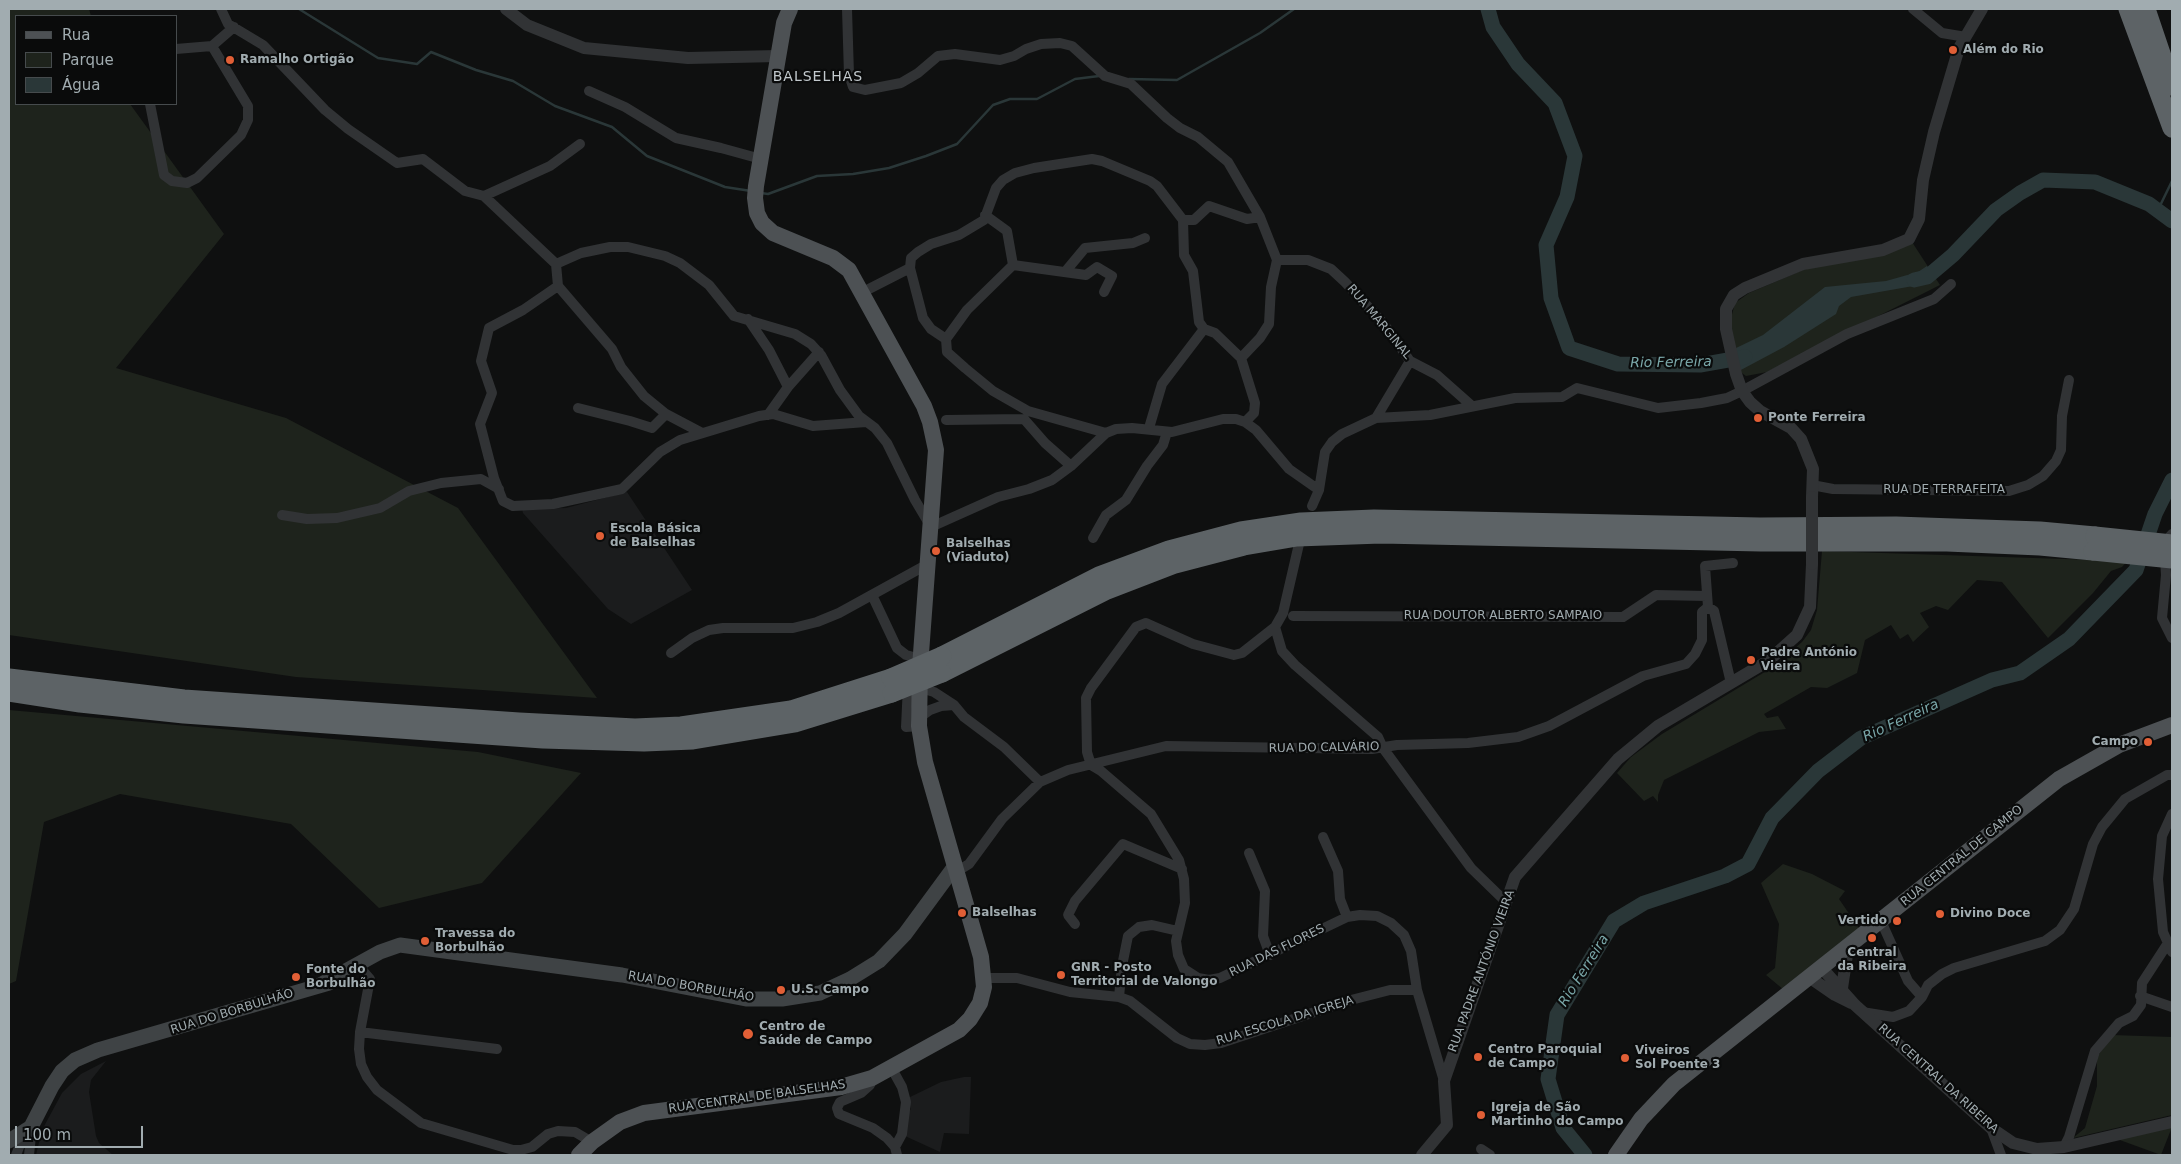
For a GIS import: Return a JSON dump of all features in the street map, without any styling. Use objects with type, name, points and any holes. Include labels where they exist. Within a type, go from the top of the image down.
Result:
[{"type":"highway","points":[[2128,9],[2172,128]]},
{"type":"highway","points":[[2146,9],[2172,86]]},
{"type":"highway","points":[[9,692],[80,703],[194,715],[552,740],[644,742],[709,738],[795,723],[942,665],[1099,576],[1169,550],[1241,530],[1301,522],[1374,519],[1760,527],[1896,526],[2040,531],[2172,559]]},
{"type":"highway","points":[[2094,543],[2172,544]]},
{"type":"highway","points":[[9,678],[184,699],[635,728],[698,724],[791,710],[892,685]]},
{"type":"main road","name":"RUA CENTRAL DE BALSELHAS","points":[[579,1155],[592,1142],[620,1122],[644,1113],[841,1087],[872,1078],[959,1030],[970,1019],[980,1003],[984,987],[982,957],[914,724],[919,692],[915,658],[928,564],[936,450],[930,422],[924,406],[849,270],[833,258],[773,232],[762,223],[757,213],[755,192],[784,23],[790,9]]},
{"type":"main road","name":"RUA CENTRAL DE CAMPO","points":[[1616,1154],[1641,1118],[1674,1084],[2060,779],[2119,745],[2172,724]]},
{"type":"main road","points":[[938,893],[953,890],[958,878]]},
{"type":"main road","name":"RUA DO BORBULHÃO","points":[[360,967],[380,952],[400,945],[622,975],[746,999],[782,999],[820,993],[850,979],[879,962],[938,893],[958,878]]},
{"type":"main road","name":"RUA DO BORBULHÃO","points":[[17,1149],[76,1065],[143,1038],[320,985],[413,946]]},
{"type":"street","points":[[220,9],[228,24],[263,45],[325,110],[348,129],[396,162],[423,159],[465,191],[484,196],[556,264],[558,286],[612,349],[622,367],[644,396],[666,414],[702,433]]},
{"type":"street","points":[[506,9],[527,25],[584,48],[688,58],[778,56]]},
{"type":"street","points":[[847,9],[849,75],[854,87],[865,90],[901,83],[918,73],[938,56],[955,54],[1000,60],[1041,44],[1060,42],[1072,46],[1106,76],[1131,84],[1167,118],[1180,128],[1198,137],[1228,162],[1260,217],[1277,260],[1271,287],[1269,324],[1260,338],[1241,358]]},
{"type":"street","points":[[1914,9],[1942,34],[1966,38],[1982,9]]},
{"type":"street","points":[[178,49],[212,46],[234,27]]},
{"type":"street","name":"RUA PADRE ANTÓNIO VIEIRA","points":[[1444,1081],[1515,877],[1618,759],[1658,726],[1768,661],[1797,635],[1810,607],[1813,468],[1801,439],[1791,428],[1760,411],[1742,391],[1736,374],[1726,329],[1726,309],[1734,295],[1744,288],[1804,264],[1883,250],[1909,239],[1919,219],[1923,180],[1934,132],[1959,48],[1966,38]]},
{"type":"street","points":[[150,105],[164,175],[172,181],[187,183],[197,178],[241,135],[248,120],[248,106],[212,46]]},
{"type":"street","points":[[589,91],[625,107],[676,138],[761,159]]},
{"type":"street","points":[[484,196],[550,166],[580,144]]},
{"type":"street","points":[[946,340],[931,329],[922,318],[910,268],[911,258],[931,244],[959,235],[984,220],[996,188],[1003,180],[1015,173],[1034,168],[1092,159],[1102,160],[1150,181],[1157,186],[1182,220],[1183,248],[1192,271],[1199,322],[1204,329],[1215,333],[1241,358],[1255,403],[1254,413],[1245,422]]},
{"type":"street","points":[[1182,220],[1194,220],[1209,206],[1247,219],[1260,217]]},
{"type":"street","points":[[985,215],[1008,231],[1013,265]]},
{"type":"street","points":[[1065,272],[1085,248],[1133,243],[1145,238]]},
{"type":"street","points":[[556,264],[581,253],[610,246],[628,247],[665,256],[680,263],[709,285],[734,316],[796,334],[819,352],[846,400],[859,416],[875,428],[887,443],[915,500],[931,527],[998,497],[1029,489],[1052,480],[1071,466],[1106,433],[1116,429],[1149,428],[1167,432],[1223,419],[1236,418],[1256,430],[1289,469],[1319,490]]},
{"type":"street","name":"RUA MARGINAL","points":[[1277,260],[1308,260],[1330,269],[1345,282],[1384,324],[1410,361],[1437,374],[1472,406]]},
{"type":"street","points":[[1013,265],[1086,275],[1097,267],[1112,276],[1104,292]]},
{"type":"street","points":[[1013,265],[967,310],[946,340],[947,352],[993,391],[1026,415],[1045,443],[1071,466]]},
{"type":"street","points":[[861,293],[910,268]]},
{"type":"street","points":[[1312,506],[1319,490],[1325,452],[1332,442],[1342,434],[1376,418],[1430,415],[1515,398],[1562,397],[1577,388],[1658,408],[1727,398],[1848,334],[1934,299],[1951,284]]},
{"type":"street","points":[[558,286],[523,310],[489,328],[481,361],[492,393],[480,424],[503,500],[513,506],[553,504],[622,489],[660,452],[680,440],[768,415],[773,414],[813,426],[866,422]]},
{"type":"street","points":[[748,319],[769,350],[788,387]]},
{"type":"street","points":[[1149,428],[1162,384],[1204,329]]},
{"type":"street","points":[[768,415],[788,387],[819,352]]},
{"type":"street","points":[[1376,418],[1410,361]]},
{"type":"street","name":"RUA DE TERRAFEITA","points":[[1812,491],[2009,491],[2028,485],[2043,476],[2056,461],[2061,450],[2062,416],[2069,380]]},
{"type":"street","points":[[578,408],[652,428],[666,414]]},
{"type":"street","points":[[946,420],[1026,415],[1106,433]]},
{"type":"street","points":[[1093,538],[1106,515],[1126,500],[1147,466],[1163,445],[1167,432]]},
{"type":"street","points":[[282,515],[307,519],[337,518],[380,508],[409,491],[442,483],[481,479],[499,490]]},
{"type":"street","points":[[2172,534],[2164,542],[2166,575],[2162,618],[2172,638]]},
{"type":"street","points":[[1182,869],[1179,860],[1151,814],[1101,771],[1091,765],[1087,752],[1086,698],[1091,688],[1136,627],[1141,624],[1146,623],[1193,644],[1234,655],[1242,653],[1275,627],[1283,613],[1299,544]]},
{"type":"street","name":"RUA DO CALVÁRIO","points":[[1708,607],[1705,566],[1733,563]]},
{"type":"street","points":[[671,653],[692,638],[709,630],[723,628],[793,628],[839,613],[928,564]]},
{"type":"street","points":[[872,595],[897,648],[915,658],[914,724]]},
{"type":"street","name":"RUA DOUTOR ALBERTO SAMPAIO","points":[[1293,616],[1623,617],[1656,595],[1707,596]]},
{"type":"street","name":"RUA DO CALVÁRIO","points":[[1708,607],[1714,611],[1730,683]]},
{"type":"street","name":"RUA DO CALVÁRIO","points":[[958,878],[1002,819],[1040,782],[1068,770],[1166,746],[1343,750],[1476,742],[1518,737],[1549,726],[1643,676],[1686,664],[1696,654],[1702,640],[1702,612],[1708,607]]},
{"type":"street","points":[[1275,627],[1282,651],[1295,665],[1378,737],[1383,748],[1471,868],[1507,903]]},
{"type":"street","points":[[919,692],[927,690],[934,692],[954,705],[964,718],[1004,747],[1040,782]]},
{"type":"street","points":[[914,724],[930,710],[941,706],[954,705]]},
{"type":"street","points":[[1859,1008],[1893,1017],[1909,1011],[1922,997],[1928,985],[1942,974],[1954,968],[2045,941],[2060,930],[2074,909],[2093,844],[2102,827],[2125,799],[2167,775],[2172,775]]},
{"type":"street","points":[[2064,1147],[2069,1137],[2095,1051],[2119,1023],[2133,1016],[2141,1005],[2142,983],[2170,948],[2163,932],[2158,880],[2162,836],[2172,814]]},
{"type":"street","points":[[1323,837],[1338,871],[1340,899],[1347,917]]},
{"type":"street","points":[[1075,924],[1068,915],[1075,901],[1124,844],[1182,869]]},
{"type":"street","points":[[1249,854],[1265,891],[1263,936],[1270,955]]},
{"type":"street","name":"RUA DAS FLORES","points":[[1182,869],[1184,902],[1176,942],[1184,969],[1198,978],[1209,980],[1220,978],[1347,917],[1360,915],[1377,916],[1391,923],[1404,935],[1411,952],[1417,990]]},
{"type":"street","points":[[1881,921],[1908,981],[1922,997]]},
{"type":"street","points":[[1120,997],[1122,966],[1128,936],[1139,928],[1152,925],[1178,931]]},
{"type":"street","points":[[1842,988],[1848,948]]},
{"type":"street","points":[[360,967],[360,983],[366,992],[360,1032],[359,1049],[361,1064],[367,1078],[377,1090],[421,1123],[522,1153],[548,1134],[558,1132],[575,1132],[592,1142]]},
{"type":"street","name":"RUA CENTRAL DA RIBEIRA","points":[[1815,972],[1842,988],[1859,1008],[1991,1128],[2012,1143],[2037,1150],[2064,1147],[2172,1122]]},
{"type":"street","name":"RUA CENTRAL DA RIBEIRA","points":[[1815,972],[1835,995],[1859,1008]]},
{"type":"street","name":"RUA ESCOLA DA IGREJA","points":[[984,978],[1017,978],[1070,992],[1120,997],[1130,1000],[1177,1038],[1190,1044],[1204,1045],[1222,1043],[1351,1000],[1390,990],[1417,990]]},
{"type":"street","points":[[1417,990],[1444,1081],[1447,1125],[1422,1155]]},
{"type":"street","points":[[2140,996],[2172,1007]]},
{"type":"street","points":[[360,1032],[498,1049]]},
{"type":"street","points":[[891,1067],[902,1087],[906,1102],[902,1134],[896,1151]]},
{"type":"street","points":[[872,1078],[870,1085],[862,1093],[840,1102],[837,1108],[839,1114],[873,1128],[888,1138],[896,1151]]},
{"type":"street","points":[[1991,1128],[2001,1155]]},
{"type":"shaded area","name":"Escola Básica de Balselhas","points":[[627,492],[692,590],[631,624],[608,609],[523,513],[522,509],[566,508]]},
{"type":"shaded area","points":[[106,1061],[91,1080],[89,1092],[96,1136],[99,1143],[113,1155],[36,1155],[42,1130],[62,1093],[81,1074]]},
{"type":"shaded area","points":[[971,1077],[969,1134],[944,1133],[940,1152],[905,1136],[907,1114],[911,1109],[908,1098],[941,1082]]},
{"type":"green space","points":[[9,9],[89,9],[91,15],[15,15],[15,105],[131,105],[224,234],[116,368],[286,418],[458,508],[597,698],[296,677],[9,635]]},
{"type":"green space","points":[[1912,242],[1940,285],[1767,372],[1746,376],[1739,371],[1729,326],[1735,303],[1749,293],[1803,270]]},
{"type":"green space","points":[[1822,551],[2094,560],[2131,557],[2122,567],[2111,571],[2093,593],[2048,638],[2002,582],[1977,580],[1948,610],[1936,606],[1920,613],[1929,627],[1913,642],[1908,634],[1900,639],[1891,625],[1865,640],[1857,673],[1827,688],[1811,687],[1764,714],[1767,718],[1778,716],[1786,729],[1759,732],[1664,780],[1658,795],[1658,802],[1653,796],[1644,801],[1617,773],[1631,757],[1662,734],[1773,667],[1802,642],[1811,630],[1817,610]]},
{"type":"green space","points":[[9,710],[478,752],[581,773],[482,883],[379,908],[291,824],[120,794],[44,822],[16,981],[9,984]]},
{"type":"green space","points":[[1783,864],[1812,874],[1845,891],[1839,899],[1859,928],[1784,990],[1766,975],[1775,968],[1779,924],[1761,883]]},
{"type":"green space","points":[[2112,1035],[2172,1037],[2172,1115],[2073,1138],[2085,1128],[2097,1086],[2097,1057]]},
{"type":"green space","points":[[2172,1127],[2161,1155],[2117,1139]]},
{"type":"water","points":[[1927,266],[1935,279],[1919,285],[1851,297],[1839,306],[1836,314],[1784,347],[1739,371],[1734,349],[1763,335],[1825,287],[1886,281],[1918,272]]},
{"type":"waterway","points":[[299,9],[378,58],[417,64],[431,52],[476,70],[513,81],[555,106],[612,127],[647,156],[725,187],[751,191]]},
{"type":"waterway","points":[[1129,79],[1177,80],[1260,33],[1294,9]]},
{"type":"waterway","name":"Rio Ferreira","points":[[1488,9],[1493,27],[1518,64],[1555,103],[1575,156],[1567,197],[1546,245],[1551,298],[1569,348],[1618,364],[1700,365],[1745,357]]},
{"type":"waterway","points":[[761,193],[768,194],[817,176],[853,174],[889,168],[926,156],[957,144],[993,105],[1010,99],[1037,99],[1075,79],[1099,76]]},
{"type":"waterway","name":"Rio Ferreira","points":[[1914,280],[1927,277],[1953,255],[1996,210],[2043,180],[2095,182],[2149,204],[2172,221]]},
{"type":"waterway","points":[[2157,212],[2172,181]]},
{"type":"waterway","name":"Rio Ferreira","points":[[1585,1155],[1563,1128],[1548,1079],[1557,1015],[1614,921],[1644,903],[1725,876],[1748,864],[1772,818],[1818,771],[1861,738],[1992,680],[2020,673],[2069,639],[2136,570],[2155,514],[2172,480]]},
{"type":"place","name":"Além do Rio","points":[[1953,50]]},
{"type":"place","name":"Ramalho Ortigão","points":[[230,60]]},
{"type":"place","name":"Ponte Ferreira","points":[[1758,418]]},
{"type":"place","name":"Escola Básica de Balselhas","points":[[600,536]]},
{"type":"place","name":"Balselhas (Viaduto)","points":[[936,551]]},
{"type":"place","name":"Padre António Vieira","points":[[1751,660]]},
{"type":"place","name":"Campo","points":[[2148,742]]},
{"type":"place","name":"Balselhas","points":[[962,913]]},
{"type":"place","name":"Divino Doce","points":[[1940,914]]},
{"type":"place","name":"Vertido","points":[[1897,921]]},
{"type":"place","name":"Central da Ribeira","points":[[1872,938]]},
{"type":"place","name":"Travessa do Borbulhão","points":[[425,941]]},
{"type":"place","name":"GNR - Posto Territorial de Valongo","points":[[1061,975]]},
{"type":"place","name":"Fonte do Borbulhão","points":[[296,977]]},
{"type":"place","name":"U.S. Campo","points":[[781,990]]},
{"type":"place","name":"Centro de Saúde de Campo","points":[[748,1034]]},
{"type":"place","name":"Centro Paroquial de Campo","points":[[1478,1057]]},
{"type":"place","name":"Viveiros Sol Poente 3","points":[[1625,1058]]},
{"type":"place","name":"Igreja de São Martinho do Campo","points":[[1481,1115]]},
{"type":"district","name":"BALSELHAS","points":[[818,77]]}]
